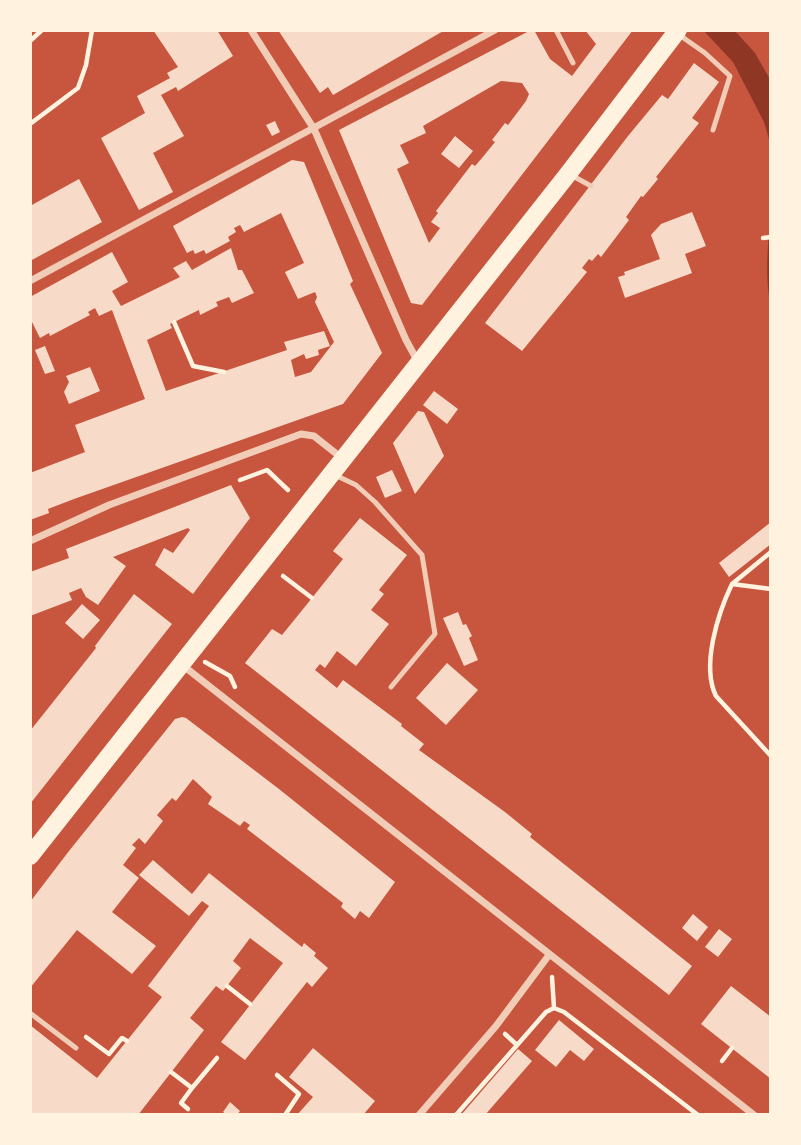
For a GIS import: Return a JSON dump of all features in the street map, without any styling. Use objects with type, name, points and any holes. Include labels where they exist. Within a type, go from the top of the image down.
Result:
[{"type":"main road","points":[[30,856],[568,174],[677,31]]},
{"type":"street","points":[[251,30],[314,129],[418,362]]},
{"type":"street","points":[[30,281],[495,30]]},
{"type":"street","points":[[30,541],[109,505],[301,433],[314,436],[344,459]]},
{"type":"street","points":[[181,663],[754,1115]]},
{"type":"street","points":[[419,1115],[496,1026],[550,955]]},
{"type":"lane","points":[[556,30],[573,63]]},
{"type":"lane","points":[[677,31],[730,76],[713,130]]},
{"type":"lane","points":[[568,174],[591,186]]},
{"type":"lane","points":[[332,474],[356,485],[375,502],[422,555],[436,634],[391,687]]},
{"type":"lane","points":[[30,1013],[76,1048]]},
{"type":"path","points":[[30,40],[42,30]]},
{"type":"path","points":[[30,124],[78,88],[86,65],[92,30]]},
{"type":"path","points":[[763,238],[771,237]]},
{"type":"path","points":[[174,322],[193,366],[224,372]]},
{"type":"path","points":[[240,480],[267,470],[288,491]]},
{"type":"path","points":[[771,552],[732,584],[719,612],[710,671],[710,685],[716,696],[771,755]]},
{"type":"path","points":[[284,576],[312,598]]},
{"type":"path","points":[[732,584],[771,589]]},
{"type":"path","points":[[206,663],[229,676]]},
{"type":"path","points":[[552,978],[554,1008]]},
{"type":"path","points":[[228,986],[250,1004]]},
{"type":"path","points":[[456,1115],[546,1012],[554,1008],[564,1012],[698,1115]]},
{"type":"path","points":[[111,1051],[122,1038],[127,1041]]},
{"type":"path","points":[[722,1061],[732,1048]]},
{"type":"path","points":[[188,1109],[181,1103],[217,1058]]},
{"type":"path","points":[[171,1072],[192,1088]]},
{"type":"path","points":[[277,1075],[299,1094],[285,1115]]},
{"type":"shaded area","points":[[703,30],[734,30],[755,53],[771,81],[771,146],[764,122],[733,62]]},
{"type":"shaded area","points":[[771,217],[771,309],[767,263]]},
{"type":"building","points":[[153,30],[217,30],[233,56],[178,91],[176,87],[161,95],[184,136],[153,153],[173,192],[139,210],[101,138],[145,113],[137,96],[170,78],[167,73],[178,67]]},
{"type":"building","points":[[278,30],[445,30],[333,95],[328,87],[320,93]]},
{"type":"building","points":[[531,30],[534,30],[550,59],[572,76],[596,44],[585,30],[633,30],[422,305],[411,303],[339,130]],"holes":[[[501,81],[522,83],[529,94],[526,101],[508,125],[505,123],[492,140],[495,142],[475,166],[472,164],[436,211],[438,213],[431,222],[440,228],[429,243],[397,169],[409,163],[400,145],[426,133],[423,126]]]},
{"type":"building","points":[[694,63],[719,82],[692,118],[699,123],[656,177],[658,179],[643,197],[641,196],[626,217],[629,220],[601,257],[598,254],[592,261],[589,259],[582,268],[587,272],[522,351],[485,323],[628,136],[662,95],[668,99]]},
{"type":"building","points":[[275,121],[280,132],[272,136],[266,125]]},
{"type":"building","points":[[455,136],[473,151],[459,168],[441,154]]},
{"type":"building","points":[[292,160],[304,162],[353,281],[350,284],[382,353],[343,404],[74,499],[48,509],[49,513],[30,520],[30,473],[85,452],[75,425],[145,399],[112,310],[99,316],[95,308],[88,312],[90,315],[50,336],[49,333],[40,338],[30,318],[30,297],[112,252],[128,282],[112,291],[121,306],[180,277],[173,268],[186,261],[192,270],[231,248],[238,270],[242,270],[254,293],[232,303],[229,297],[216,302],[218,306],[200,315],[199,310],[170,324],[172,328],[147,340],[166,391],[287,350],[284,342],[324,331],[330,346],[318,350],[319,355],[306,359],[304,354],[291,360],[295,377],[311,372],[334,342],[315,302],[315,292],[298,299],[285,272],[304,263],[281,213],[244,232],[240,225],[234,228],[236,232],[228,237],[230,241],[206,254],[204,250],[195,254],[193,250],[187,253],[173,226]]},
{"type":"building","points":[[79,179],[102,222],[30,261],[30,206]]},
{"type":"building","points":[[692,212],[706,246],[685,254],[692,273],[625,298],[618,277],[625,275],[624,272],[660,259],[651,235],[661,224]]},
{"type":"building","points":[[45,346],[55,371],[45,374],[35,350]]},
{"type":"building","points":[[90,367],[100,391],[69,404],[64,392],[69,382],[66,376]]},
{"type":"building","points":[[434,391],[458,409],[447,424],[423,405]]},
{"type":"building","points":[[418,411],[424,412],[444,456],[415,494],[393,443]]},
{"type":"building","points":[[392,470],[402,491],[385,498],[376,477]]},
{"type":"building","points":[[231,485],[250,518],[193,594],[155,565],[164,548],[173,553],[190,530],[188,528],[113,557],[126,566],[98,605],[86,597],[81,588],[69,593],[72,600],[30,616],[30,572],[69,558],[66,549]]},
{"type":"building","points":[[360,518],[407,555],[379,590],[384,594],[371,610],[389,624],[356,666],[337,651],[325,668],[320,664],[315,670],[337,688],[343,680],[402,724],[401,726],[424,744],[419,750],[505,812],[532,834],[530,837],[692,966],[669,995],[245,663],[272,629],[282,635],[343,559],[333,551]]},
{"type":"building","points":[[771,522],[771,544],[729,577],[719,563]]},
{"type":"building","points":[[134,594],[172,624],[30,804],[30,731],[96,648]]},
{"type":"building","points":[[82,604],[100,620],[83,639],[65,623]]},
{"type":"building","points":[[458,612],[463,625],[466,624],[472,636],[469,638],[478,660],[464,666],[443,618]]},
{"type":"building","points":[[447,663],[478,690],[446,725],[416,698]]},
{"type":"building","points":[[182,717],[279,789],[395,882],[369,918],[360,911],[355,919],[341,907],[343,903],[247,829],[250,825],[244,821],[240,826],[208,804],[212,797],[193,779],[176,801],[172,798],[157,815],[163,821],[145,844],[139,838],[132,845],[136,848],[123,865],[139,878],[112,912],[156,946],[132,974],[77,930],[30,988],[30,902],[175,719]]},
{"type":"building","points":[[153,860],[192,894],[209,873],[302,947],[304,943],[328,968],[312,987],[307,982],[245,1060],[221,1042],[283,963],[250,938],[233,961],[241,968],[223,991],[216,986],[190,1018],[204,1030],[138,1115],[30,1115],[30,1025],[97,1078],[162,997],[148,986],[209,906],[202,901],[189,916],[139,875]]},
{"type":"building","points":[[693,914],[708,927],[697,941],[682,928]]},
{"type":"building","points":[[719,929],[732,939],[718,957],[705,947]]},
{"type":"building","points":[[731,986],[771,1017],[771,1079],[701,1024]]},
{"type":"building","points":[[559,1020],[594,1049],[584,1061],[570,1050],[556,1067],[535,1050]]},
{"type":"building","points":[[313,1048],[375,1101],[363,1115],[297,1115],[313,1097],[289,1077]]},
{"type":"building","points":[[518,1049],[532,1061],[485,1115],[461,1115]]},
{"type":"building","points":[[230,1102],[240,1111],[237,1115],[223,1112]]}]
